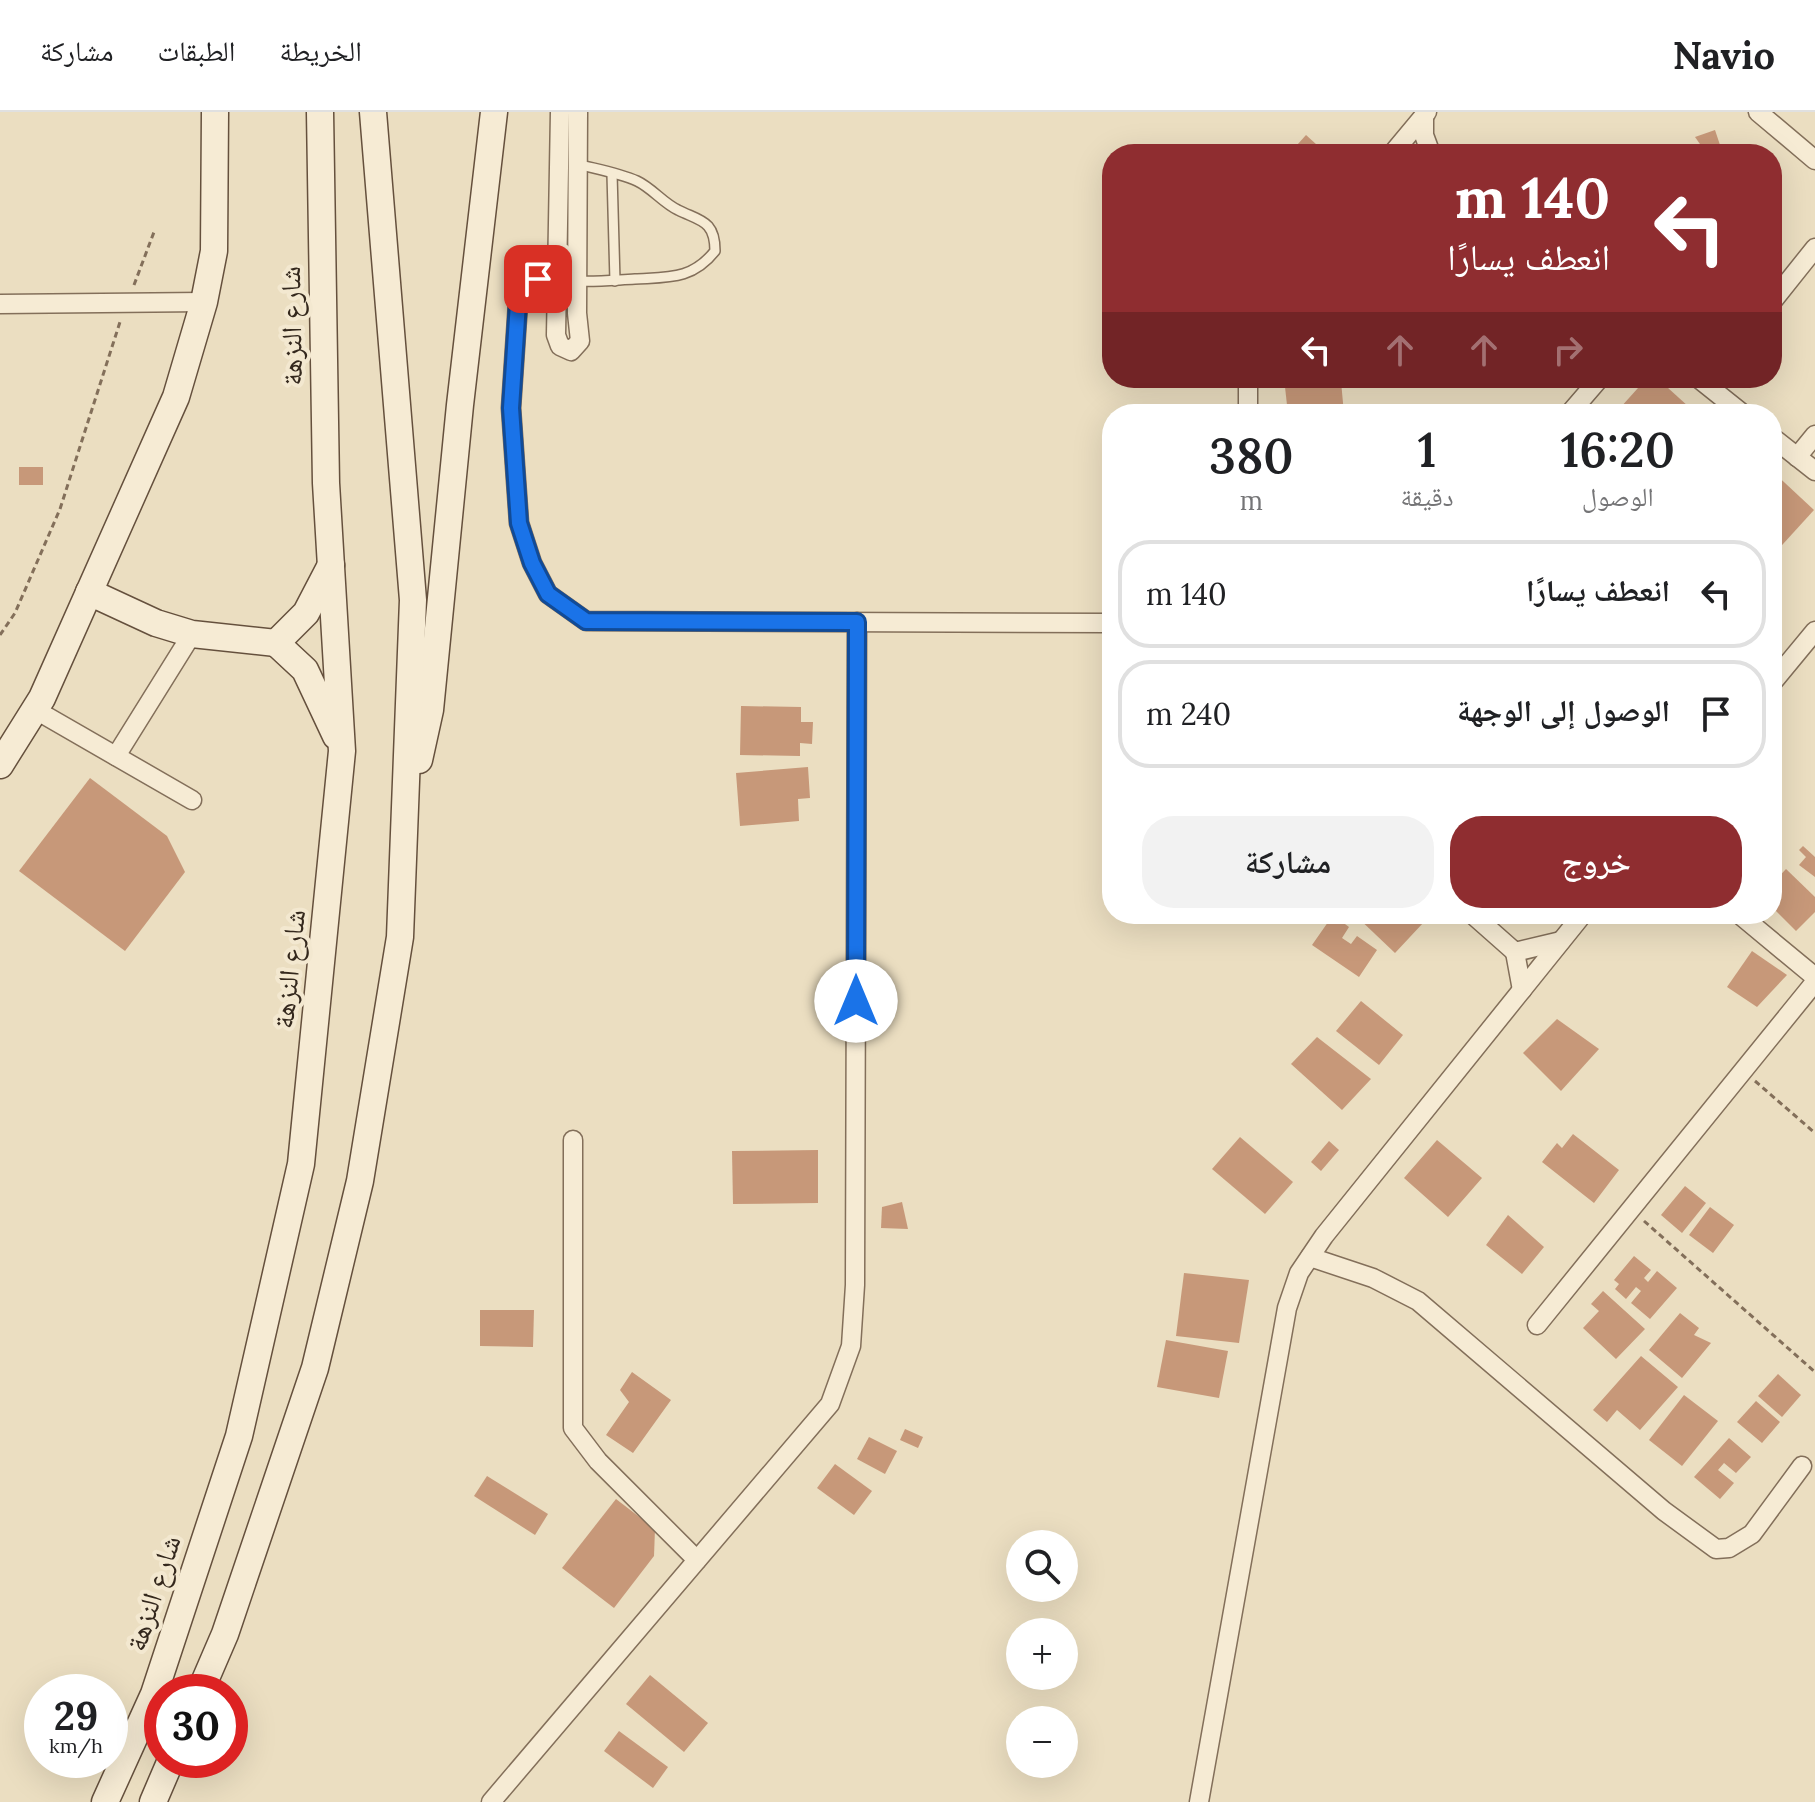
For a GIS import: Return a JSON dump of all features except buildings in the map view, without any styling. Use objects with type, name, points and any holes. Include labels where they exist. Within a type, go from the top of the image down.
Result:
[{"type":"main road","points":[[0,765],[34,709],[176,397],[204,302],[214,251],[215,112]]},
{"type":"main road","name":"شارع النزهة","points":[[105,1802],[154,1694],[239,1436],[298,1179],[342,751],[326,483],[320,112]]},
{"type":"main road","points":[[208,1674],[225,1634],[315,1368],[360,1181],[400,937],[413,600],[373,112]]},
{"type":"main road","points":[[404,822],[430,710],[461,390],[494,112]]},
{"type":"main road","points":[[276,643],[306,613],[331,565]]},
{"type":"main road","points":[[89,592],[156,623],[192,634],[276,643],[305,670],[342,751]]},
{"type":"main road","points":[[153,1802],[163,1778]]},
{"type":"street","points":[[560,112],[556,335],[560,346],[571,351],[580,341],[577,281],[578,112]]},
{"type":"street","points":[[1758,112],[1815,160]]},
{"type":"street","points":[[1426,113],[1424,135],[1427,144]]},
{"type":"street","points":[[1400,144],[1426,113]]},
{"type":"street","points":[[1782,289],[1815,248]]},
{"type":"street","points":[[558,255],[518,303],[511,408],[519,523],[532,563],[548,594],[586,621],[1102,623]]},
{"type":"street","points":[[0,304],[204,302]]},
{"type":"street","points":[[1578,404],[1591,388]]},
{"type":"street","points":[[1714,388],[1732,404]]},
{"type":"street","points":[[1797,457],[1815,435]]},
{"type":"street","points":[[1782,445],[1815,471]]},
{"type":"street","points":[[491,1802],[830,1404],[851,1346],[855,1285],[857,622]]},
{"type":"street","points":[[1782,671],[1815,631]]},
{"type":"street","points":[[116,756],[192,634]]},
{"type":"street","points":[[34,709],[192,800]]},
{"type":"street","points":[[1483,924],[1515,952],[1522,990]]},
{"type":"street","points":[[1199,1802],[1287,1308],[1299,1273],[1575,924]]},
{"type":"street","points":[[1537,1325],[1815,979],[1751,924]]},
{"type":"street","points":[[1515,952],[1561,941]]},
{"type":"street","points":[[573,1140],[573,1428],[598,1461],[697,1560]]},
{"type":"street","points":[[1310,1257],[1373,1278],[1418,1301],[1664,1511],[1716,1549],[1729,1548],[1752,1534],[1802,1466]]},
{"type":"lane","points":[[559,201],[566,257],[577,281],[672,278],[701,268],[715,251],[708,224],[677,210],[637,181],[577,164]]},
{"type":"lane","points":[[612,174],[615,281]]},
{"type":"path","points":[[0,635],[15,613],[60,509],[127,303],[154,232]]},
{"type":"path","points":[[1743,1071],[1815,1133]]},
{"type":"path","points":[[1630,1210],[1815,1372]]},
{"type":"route","points":[[538,279],[518,303],[511,408],[519,523],[532,563],[548,594],[586,621],[857,622],[856,1001]]}]
